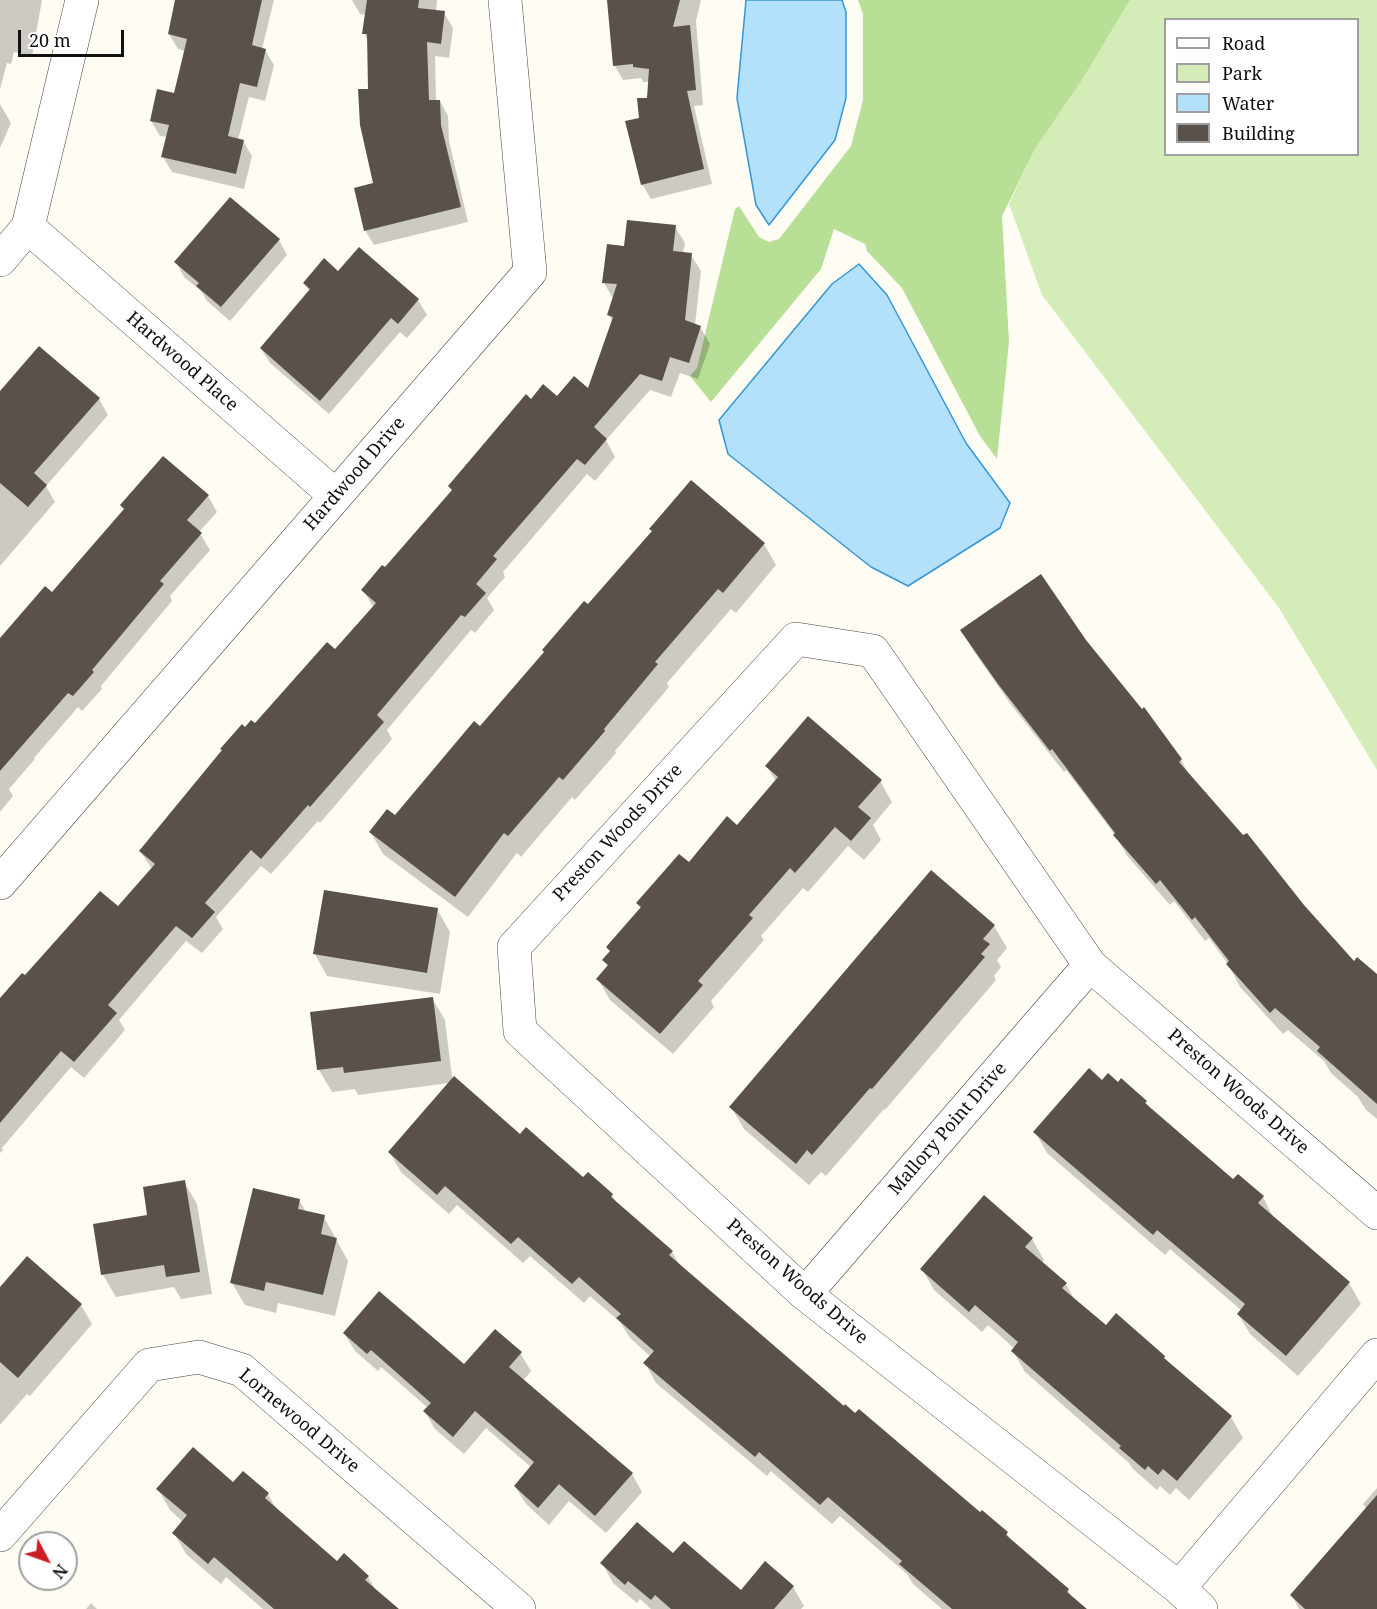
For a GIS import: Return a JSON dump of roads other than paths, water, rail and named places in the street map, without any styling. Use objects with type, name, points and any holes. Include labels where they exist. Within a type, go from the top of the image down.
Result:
[{"type":"street","points":[[0,260],[28,227],[82,0]]},
{"type":"street","name":"Hardwood Drive","points":[[0,883],[530,272],[505,0]]},
{"type":"street","name":"Hardwood Place","points":[[28,227],[336,496]]},
{"type":"street","name":"Preston Woods Drive","points":[[1377,1213],[1090,965],[873,651],[796,639],[514,947],[520,1031],[805,1294],[1190,1599],[1377,1355]]},
{"type":"street","name":"Mallory Point Drive","points":[[805,1294],[1090,965]]},
{"type":"street","name":"Lornewood Drive","points":[[0,1535],[149,1365],[199,1357],[242,1370],[519,1609]]},
{"type":"water","points":[[746,0],[842,0],[846,12],[846,98],[835,140],[769,225],[756,205],[737,98]]},
{"type":"water","points":[[859,264],[887,295],[966,443],[1010,503],[1000,528],[908,586],[871,567],[728,454],[719,420],[832,284]]}]
